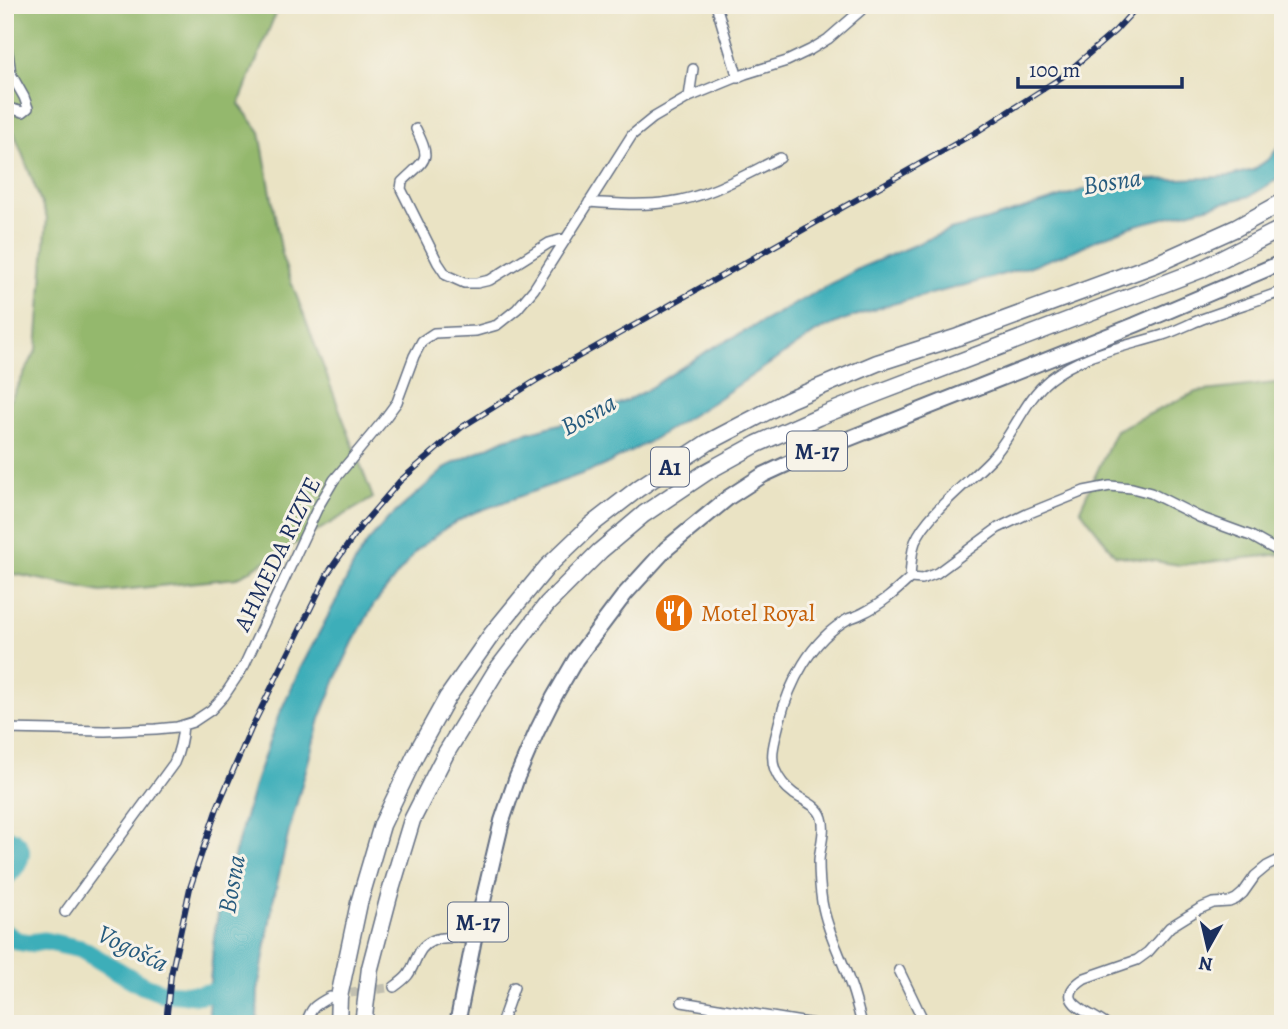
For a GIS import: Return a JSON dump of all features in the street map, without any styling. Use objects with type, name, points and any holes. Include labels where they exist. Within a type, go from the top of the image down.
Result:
[{"type":"highway","name":"A1","points":[[338,1024],[339,997],[359,903],[382,825],[416,754],[447,698],[492,634],[547,567],[591,525],[639,488],[707,443],[789,400],[877,363],[958,337],[1156,264],[1236,228],[1283,202]]},
{"type":"highway","name":"A1","points":[[363,1024],[370,968],[412,820],[446,753],[496,671],[547,604],[600,551],[644,514],[708,471],[757,444],[818,417],[1200,270],[1283,228]]},
{"type":"main road","name":"M-17","points":[[457,1024],[502,821],[537,731],[576,659],[625,594],[666,549],[729,497],[763,475],[800,457],[1135,325],[1283,262]]},
{"type":"street","points":[[716,5],[738,78]]},
{"type":"street","name":"AHMEDA RIZVE","points":[[5,729],[156,729],[193,722],[211,710],[244,666],[318,507],[334,480],[397,402],[422,341],[435,333],[476,331],[498,326],[517,309],[534,289],[632,135],[653,118],[689,97],[810,50],[828,39],[867,5]]},
{"type":"street","points":[[5,32],[11,74],[28,108],[23,112],[5,107]]},
{"type":"street","points":[[689,97],[693,69]]},
{"type":"street","points":[[416,128],[425,148],[424,160],[418,169],[402,181],[401,189],[446,275],[464,283],[489,280],[549,243],[566,238]]},
{"type":"street","points":[[589,202],[673,202],[716,188],[780,158]]},
{"type":"street","points":[[862,1024],[851,983],[827,924],[822,901],[819,863],[823,821],[820,812],[792,793],[782,783],[774,768],[774,746],[781,715],[799,671],[811,652],[835,629],[887,600],[909,578],[915,542],[921,530],[948,499],[991,459],[1003,445],[1036,392],[1058,374],[1083,359],[1108,349],[1164,335],[1283,291]]},
{"type":"street","points":[[1135,325],[1143,340]]},
{"type":"street","points":[[909,578],[922,579],[937,573],[998,528],[1027,514],[1084,491],[1110,486],[1151,493],[1199,517],[1251,536],[1283,554]]},
{"type":"street","points":[[65,912],[174,763],[179,754],[183,725]]},
{"type":"street","points":[[1105,1024],[1073,1003],[1071,994],[1077,983],[1137,960],[1170,928],[1199,909],[1213,903],[1236,899],[1255,876],[1283,858]]},
{"type":"street","points":[[394,987],[405,979],[419,952],[429,943],[451,936],[474,939]]},
{"type":"street","points":[[899,970],[925,1024]]},
{"type":"street","points":[[501,1024],[514,987]]},
{"type":"street","points":[[306,1024],[309,1013],[316,1004],[330,997]]},
{"type":"street","points":[[682,1002],[814,1024]]},
{"type":"green space","points":[[5,5],[281,5],[239,104],[260,132],[283,260],[373,498],[237,578],[101,592],[5,572],[5,410],[37,349],[47,218],[5,109]]},
{"type":"green space","points":[[1283,382],[1283,554],[1180,565],[1115,555],[1080,509],[1116,430],[1196,392]]},
{"type":"water","name":"Bosna","points":[[1283,141],[1283,176],[1250,196],[1136,225],[1028,267],[843,320],[818,331],[649,442],[601,467],[471,514],[447,527],[417,550],[373,606],[353,642],[320,719],[274,897],[258,991],[257,1024],[209,1024],[209,993],[219,909],[255,782],[278,717],[300,669],[367,543],[386,521],[448,466],[505,439],[600,413],[642,393],[710,349],[860,268],[950,230],[1120,181],[1230,176],[1253,170],[1270,158]]},
{"type":"waterway","name":"Vogošća","points":[[5,837],[18,845],[20,850],[15,867],[5,878]]},
{"type":"waterway","name":"Vogošća","points":[[5,933],[17,941],[44,941],[81,949],[142,985],[163,993],[195,995],[233,987]]},
{"type":"tunnel","points":[[337,995],[394,987]]},
{"type":"railway","points":[[167,1024],[171,975],[190,888],[217,808],[251,729],[328,573],[361,526],[400,481],[462,427],[537,380],[978,131],[1062,77],[1115,31],[1139,5]]},
{"type":"place","name":"Motel Royal","points":[[674,613]]}]
